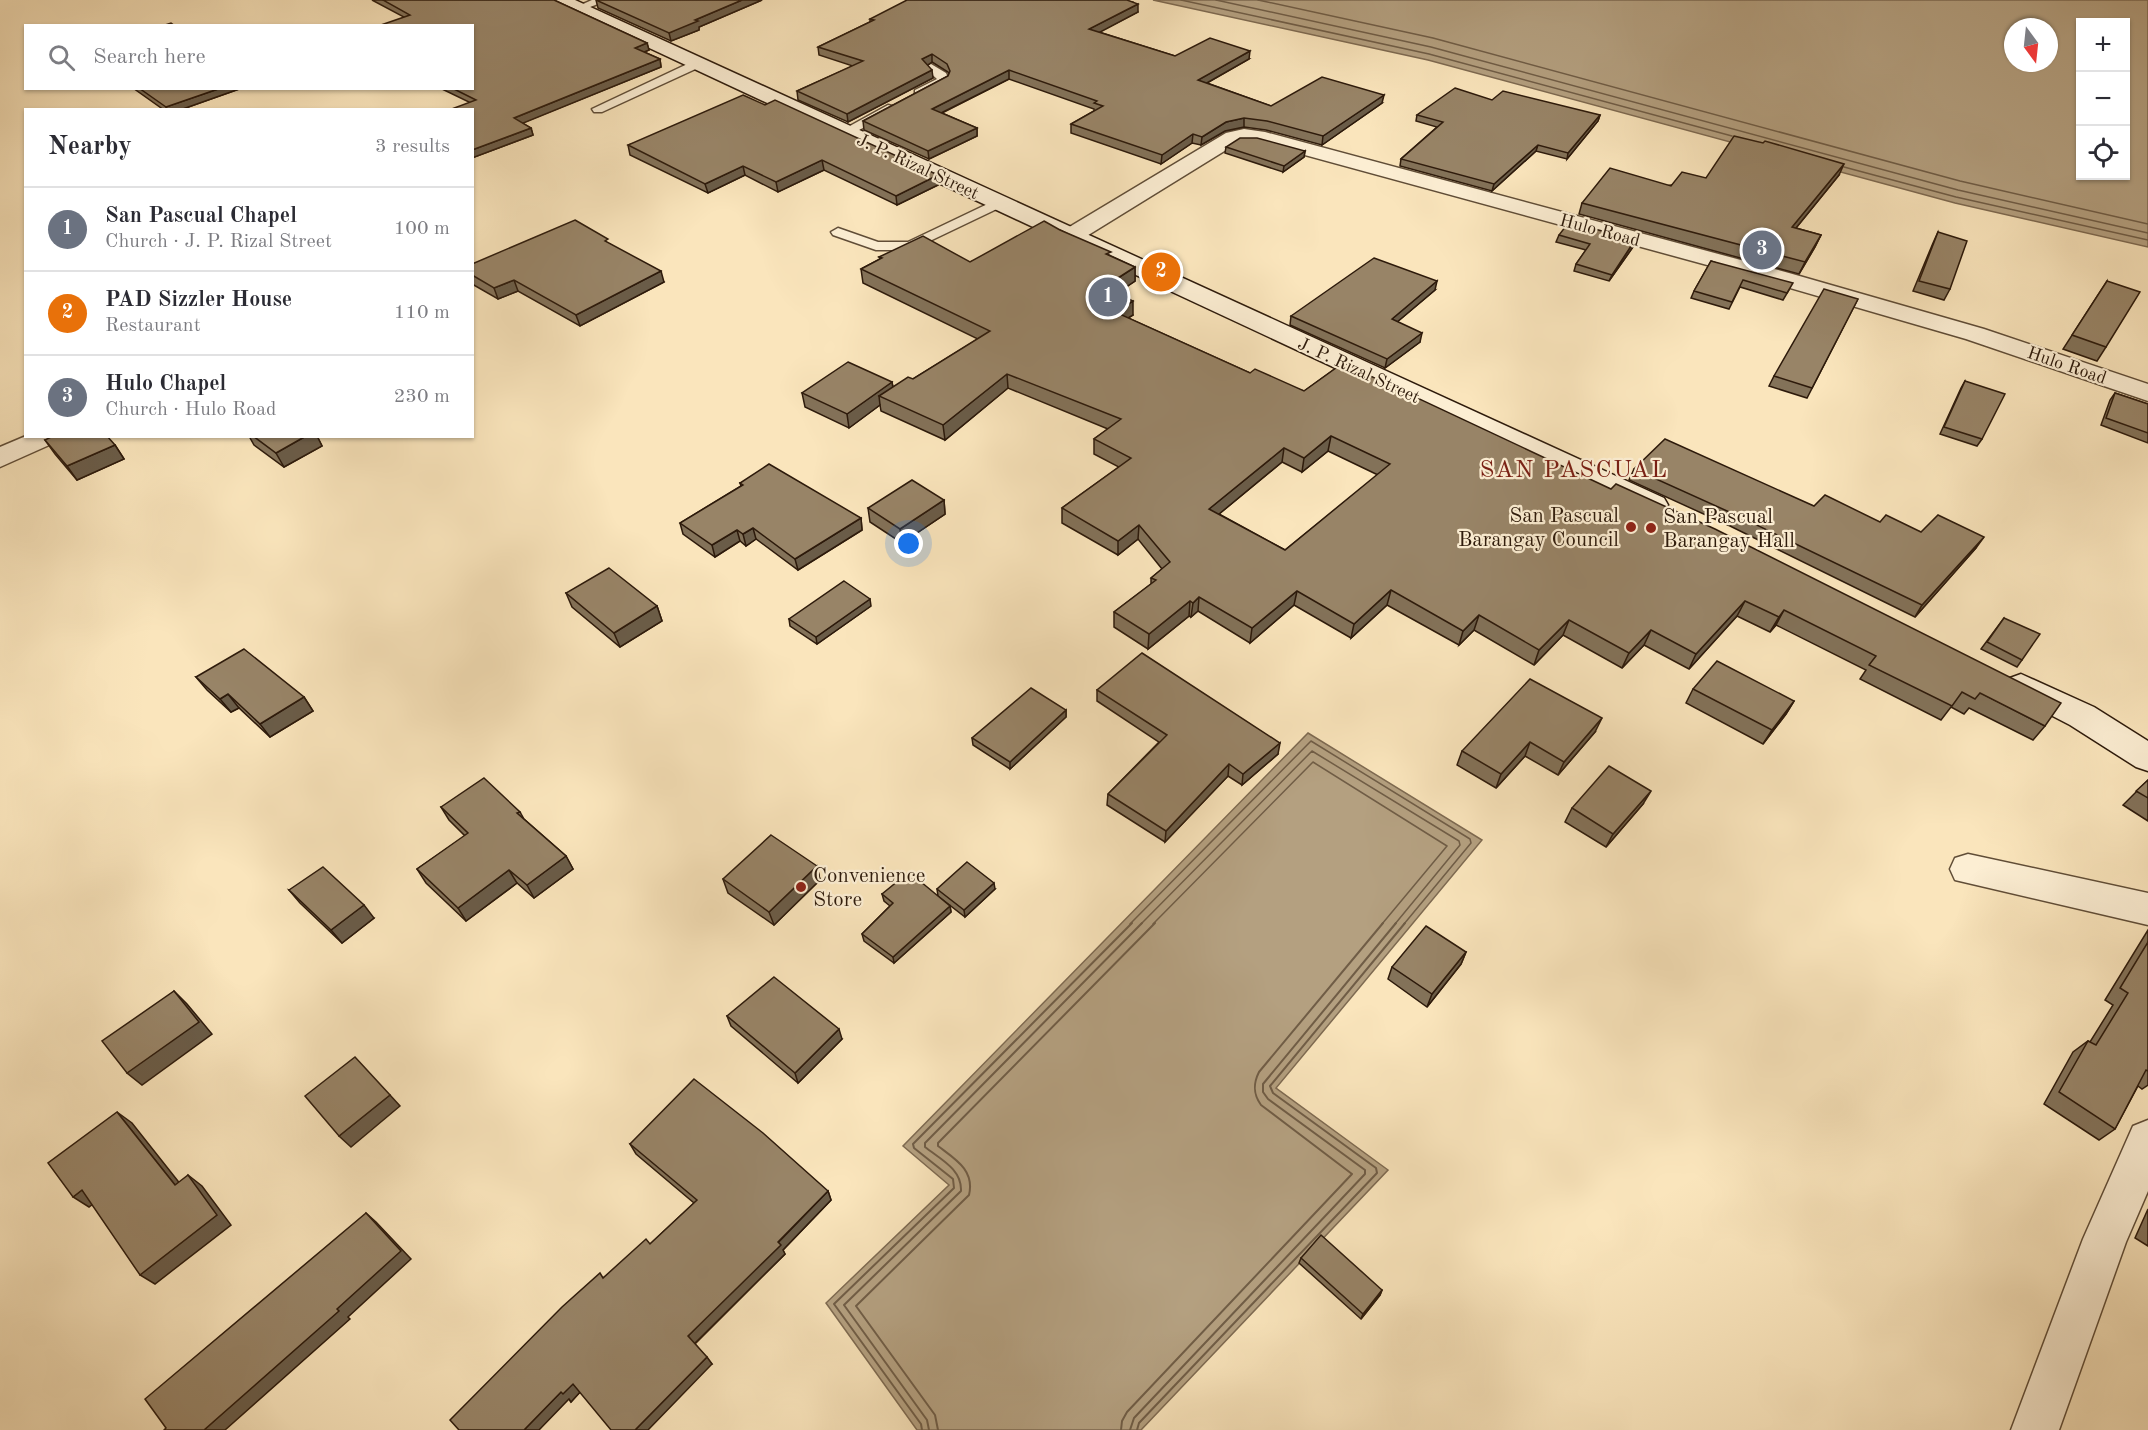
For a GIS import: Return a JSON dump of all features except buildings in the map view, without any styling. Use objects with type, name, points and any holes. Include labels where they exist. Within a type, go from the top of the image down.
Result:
[{"type":"main road","name":"J. P. Rizal Street","points":[[571,4],[1069,237],[1676,515]]},
{"type":"main road","name":"Hulo Road","points":[[1069,237],[1233,137],[1258,136],[1803,284],[1975,334],[2148,393]]},
{"type":"main road","points":[[0,458],[43,438]]},
{"type":"main road","points":[[1997,674],[2082,716],[2148,758]]},
{"type":"main road","points":[[1968,869],[2148,909]]},
{"type":"main road","points":[[2035,1430],[2105,1239],[2148,1141]]},
{"type":"lane","points":[[571,4],[603,0]]},
{"type":"lane","points":[[598,109],[698,63]]},
{"type":"lane","points":[[845,132],[943,80],[942,76],[931,68]]},
{"type":"lane","points":[[838,232],[876,246],[911,246],[998,204]]},
{"type":"water","points":[[1153,0],[2148,0],[2148,247],[1955,203],[1428,60]]},
{"type":"water","points":[[1308,733],[1482,840],[1276,1088],[1388,1170],[1141,1430],[917,1430],[826,1303],[949,1185],[903,1146]]},
{"type":"place","name":"Hulo Chapel","points":[[1762,250]]},
{"type":"place","name":"PAD Sizzler House","points":[[1161,272]]},
{"type":"place","name":"San Pascual Chapel","points":[[1108,297]]},
{"type":"place","name":"San Pascual Barangay Council","points":[[1631,527]]},
{"type":"place","name":"San Pascual Barangay Hall","points":[[1651,528]]},
{"type":"place","name":"Convenience Store","points":[[801,887]]},
{"type":"district","name":"SAN PASCUAL","points":[[1574,469]]}]
